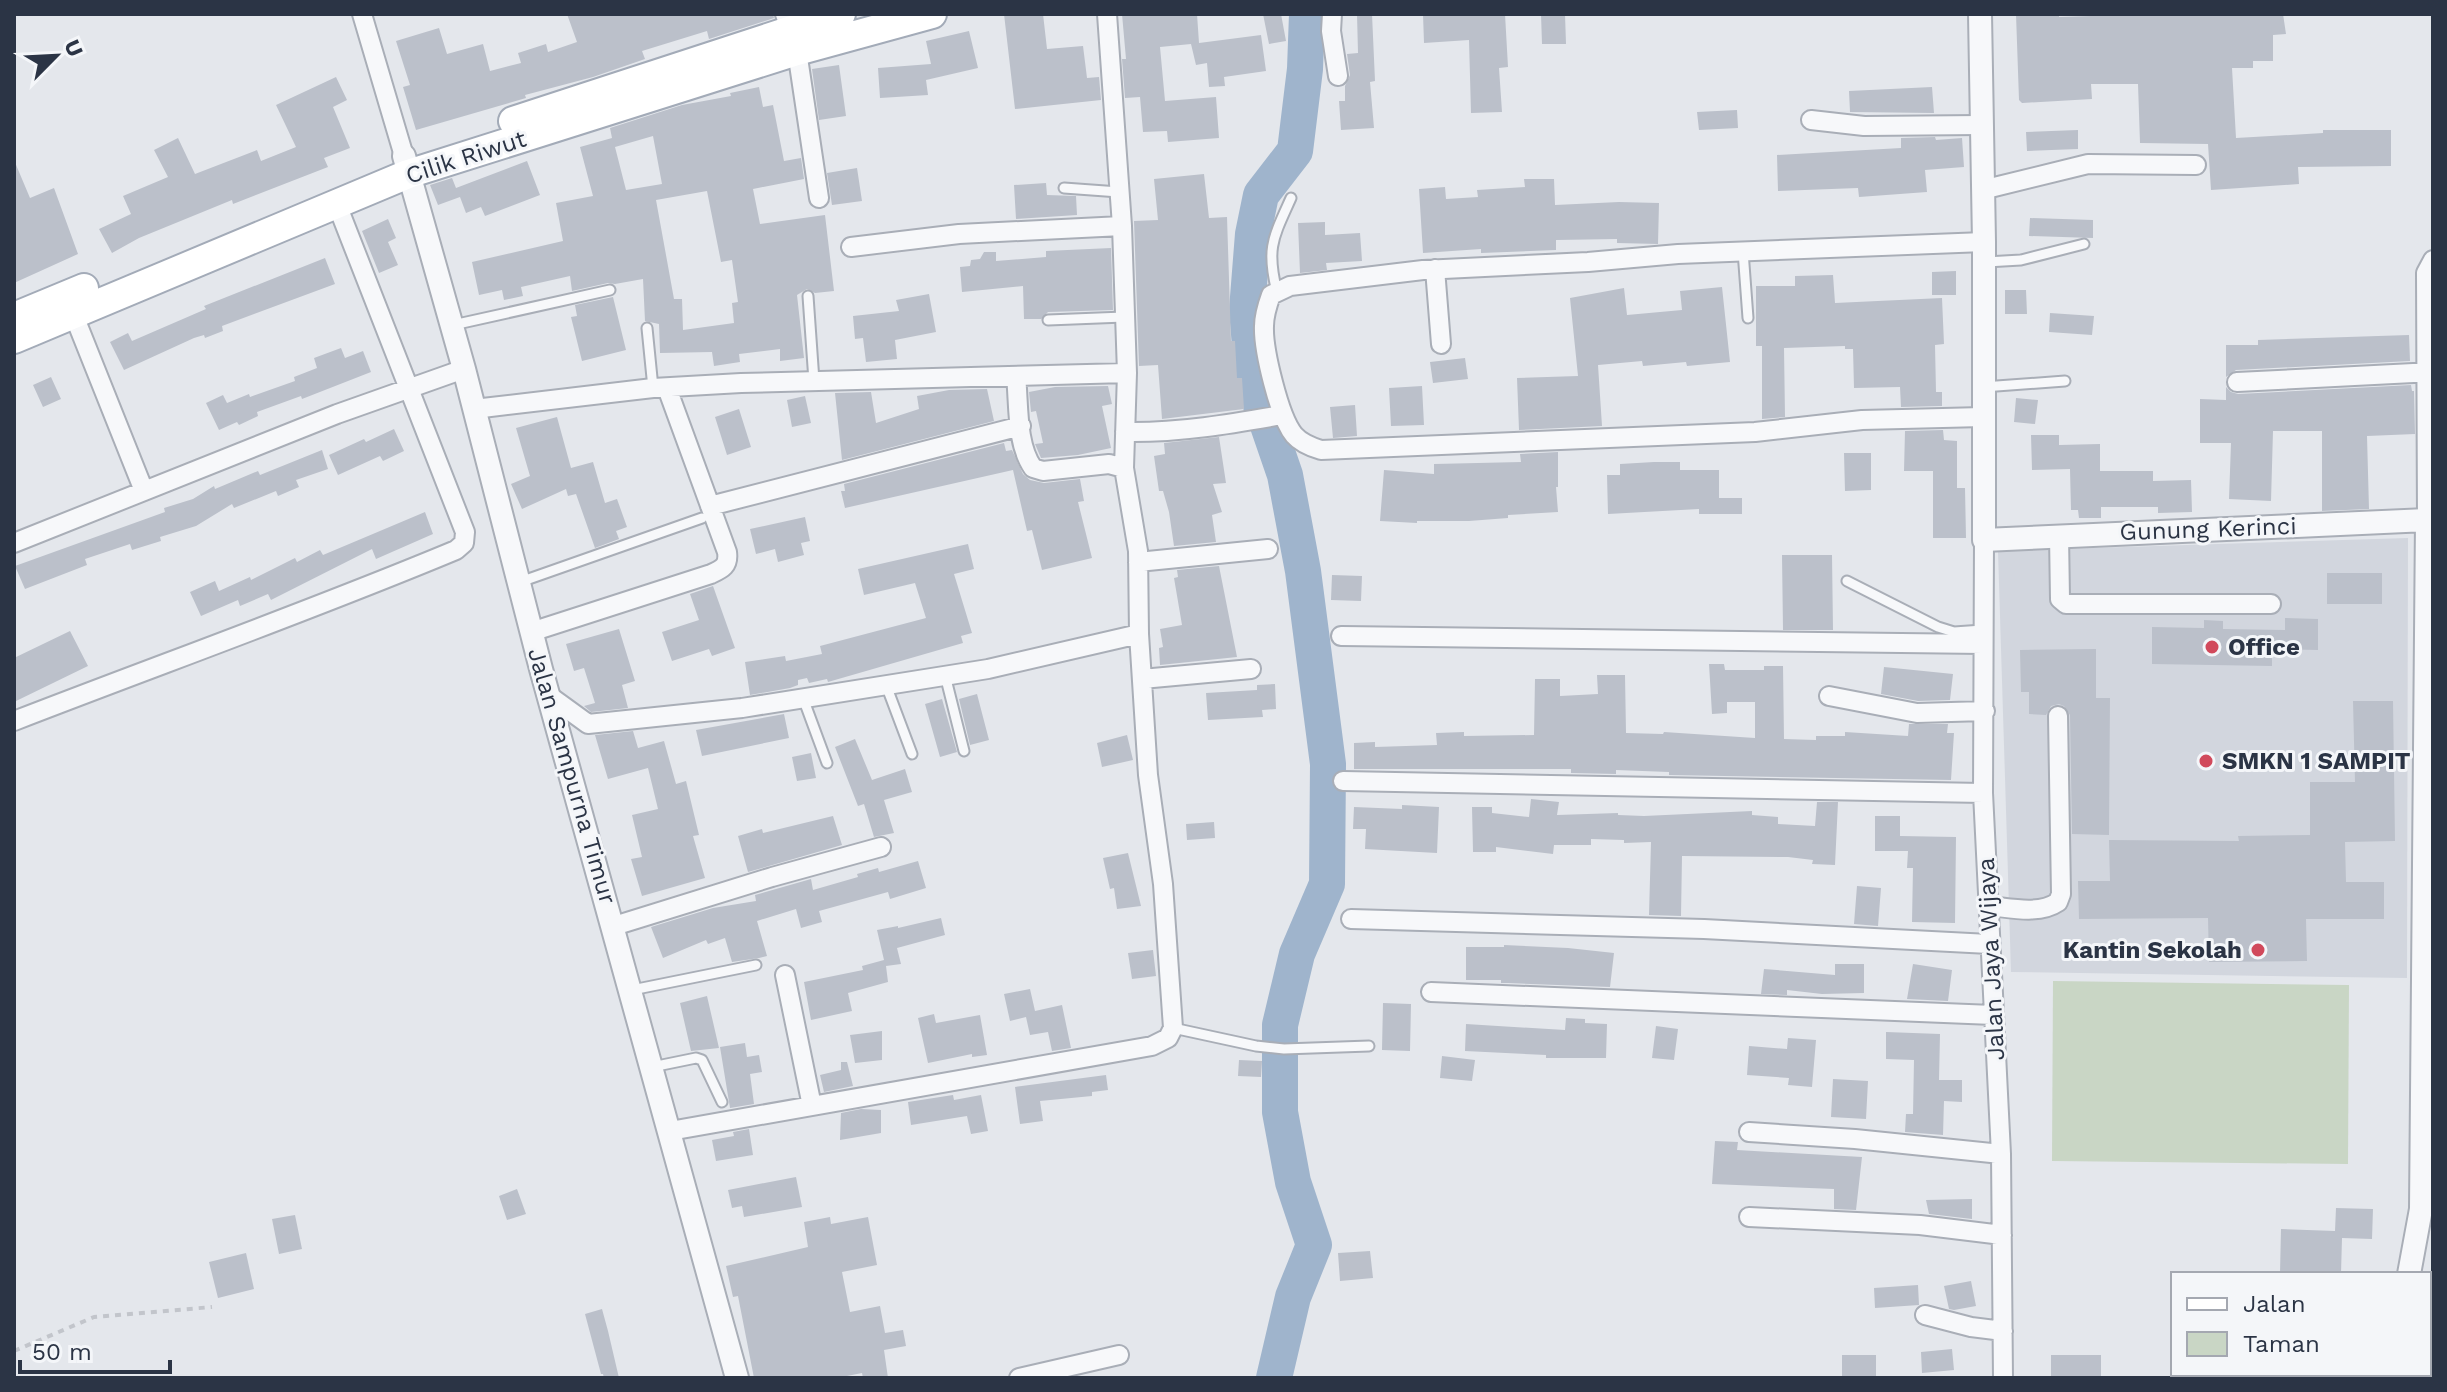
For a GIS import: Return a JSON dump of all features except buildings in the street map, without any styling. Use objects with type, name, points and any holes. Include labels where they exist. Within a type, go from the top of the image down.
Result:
[{"type":"main road","name":"Cilik Riwut","points":[[14,339],[73,313],[146,272],[406,165],[841,14]]},
{"type":"main road","name":"Cilik Riwut","points":[[791,32],[932,14]]},
{"type":"main road","name":"Cilik Riwut","points":[[14,317],[336,202],[406,165]]},
{"type":"street","points":[[362,14],[406,165]]},
{"type":"street","points":[[670,1131],[1152,1046],[1168,1038],[1173,1028],[1163,884],[1148,775],[1138,562],[1124,468],[1127,373],[1122,226],[1107,14]]},
{"type":"street","points":[[1332,14],[1331,31],[1338,76]]},
{"type":"street","points":[[1980,14],[1984,540]]},
{"type":"street","points":[[791,32],[819,198]]},
{"type":"street","points":[[1811,120],[1864,126],[1981,125]]},
{"type":"street","points":[[1982,190],[2088,164],[2196,165]]},
{"type":"street","name":"Jalan Sampurna Timur","points":[[406,165],[464,369],[548,695],[737,1378]]},
{"type":"street","points":[[14,721],[338,599],[456,550],[464,543],[465,532],[336,202]]},
{"type":"street","points":[[851,247],[959,234],[1122,226]]},
{"type":"street","points":[[1983,417],[1862,420],[1755,432],[1321,450],[1308,446],[1294,435],[1278,416],[1264,330],[1265,312],[1271,295],[1290,286],[1435,269],[1743,251],[1984,252]]},
{"type":"street","points":[[2410,1272],[2427,1209],[2430,372],[2426,273],[2433,260]]},
{"type":"street","points":[[1435,269],[1441,344]]},
{"type":"street","points":[[73,313],[144,491]]},
{"type":"street","points":[[14,543],[337,414],[464,369]]},
{"type":"street","points":[[2237,382],[2430,372]]},
{"type":"street","points":[[474,409],[660,388],[1127,373]]},
{"type":"street","points":[[1016,376],[1021,426],[1027,456],[1033,468],[1043,471],[1109,464],[1124,468]]},
{"type":"street","points":[[531,632],[711,574],[725,566],[727,552],[706,512],[660,388]]},
{"type":"street","points":[[1125,432],[1243,423],[1278,416]]},
{"type":"street","points":[[706,512],[1021,426]]},
{"type":"street","name":"Gunung Kerinci","points":[[1984,540],[2430,520]]},
{"type":"street","points":[[2059,535],[2060,599],[2066,604],[2271,604]]},
{"type":"street","name":"Jalan Jaya Wijaya","points":[[1984,540],[1983,793],[2001,1154],[2003,1378]]},
{"type":"street","points":[[1138,562],[1268,549]]},
{"type":"street","points":[[548,695],[588,724],[742,708],[988,669],[1139,634]]},
{"type":"street","points":[[1341,636],[1983,637]]},
{"type":"street","points":[[1142,679],[1251,669]]},
{"type":"street","points":[[1829,696],[1917,713],[1985,711]]},
{"type":"street","points":[[1989,906],[2048,908],[2058,902],[2061,894],[2058,716]]},
{"type":"street","points":[[1343,781],[1983,793]]},
{"type":"street","points":[[614,926],[881,847]]},
{"type":"street","points":[[1351,919],[1704,929],[1989,944]]},
{"type":"street","points":[[785,975],[812,1106]]},
{"type":"street","points":[[1431,992],[1993,1015]]},
{"type":"street","points":[[1749,1132],[2001,1154]]},
{"type":"street","points":[[1749,1217],[1920,1225],[2002,1235]]},
{"type":"street","points":[[1925,1315],[1971,1327],[2003,1331]]},
{"type":"street","points":[[1019,1378],[1119,1355]]},
{"type":"lane","points":[[1064,188],[1119,192]]},
{"type":"lane","points":[[1277,292],[1270,264],[1272,241],[1291,198]]},
{"type":"lane","points":[[1984,252],[2021,260],[2084,244]]},
{"type":"lane","points":[[1743,251],[1748,318]]},
{"type":"lane","points":[[451,325],[610,290]]},
{"type":"lane","points":[[808,296],[814,381]]},
{"type":"lane","points":[[1048,320],[1124,317]]},
{"type":"lane","points":[[647,328],[660,388]]},
{"type":"lane","points":[[1983,387],[2065,381]]},
{"type":"lane","points":[[518,583],[706,512]]},
{"type":"lane","points":[[1847,581],[1938,627],[1983,637]]},
{"type":"lane","points":[[945,675],[964,751]]},
{"type":"lane","points":[[886,685],[912,754]]},
{"type":"lane","points":[[803,698],[827,763]]},
{"type":"lane","points":[[632,990],[756,965]]},
{"type":"lane","points":[[1173,1028],[1284,1049],[1369,1046]]},
{"type":"lane","points":[[652,1067],[696,1058],[702,1060],[722,1102]]},
{"type":"path","points":[[14,1351],[94,1317],[212,1307]]},
{"type":"shaded area","name":"SMKN 1 SAMPIT","points":[[2408,538],[2407,978],[2011,972],[1998,551]]},
{"type":"green space","points":[[2053,981],[2349,985],[2348,1164],[2052,1161]]},
{"type":"waterway","points":[[1274,1378],[1293,1297],[1314,1245],[1293,1182],[1280,1112],[1280,1025],[1297,954],[1327,884],[1328,764],[1303,571],[1285,475],[1253,382],[1247,310],[1253,234],[1261,195],[1295,151],[1305,69],[1307,14]]},
{"type":"place","name":"Office","points":[[2212,647]]},
{"type":"place","name":"SMKN 1 SAMPIT","points":[[2206,761]]},
{"type":"place","name":"Kantin Sekolah","points":[[2258,950]]}]
